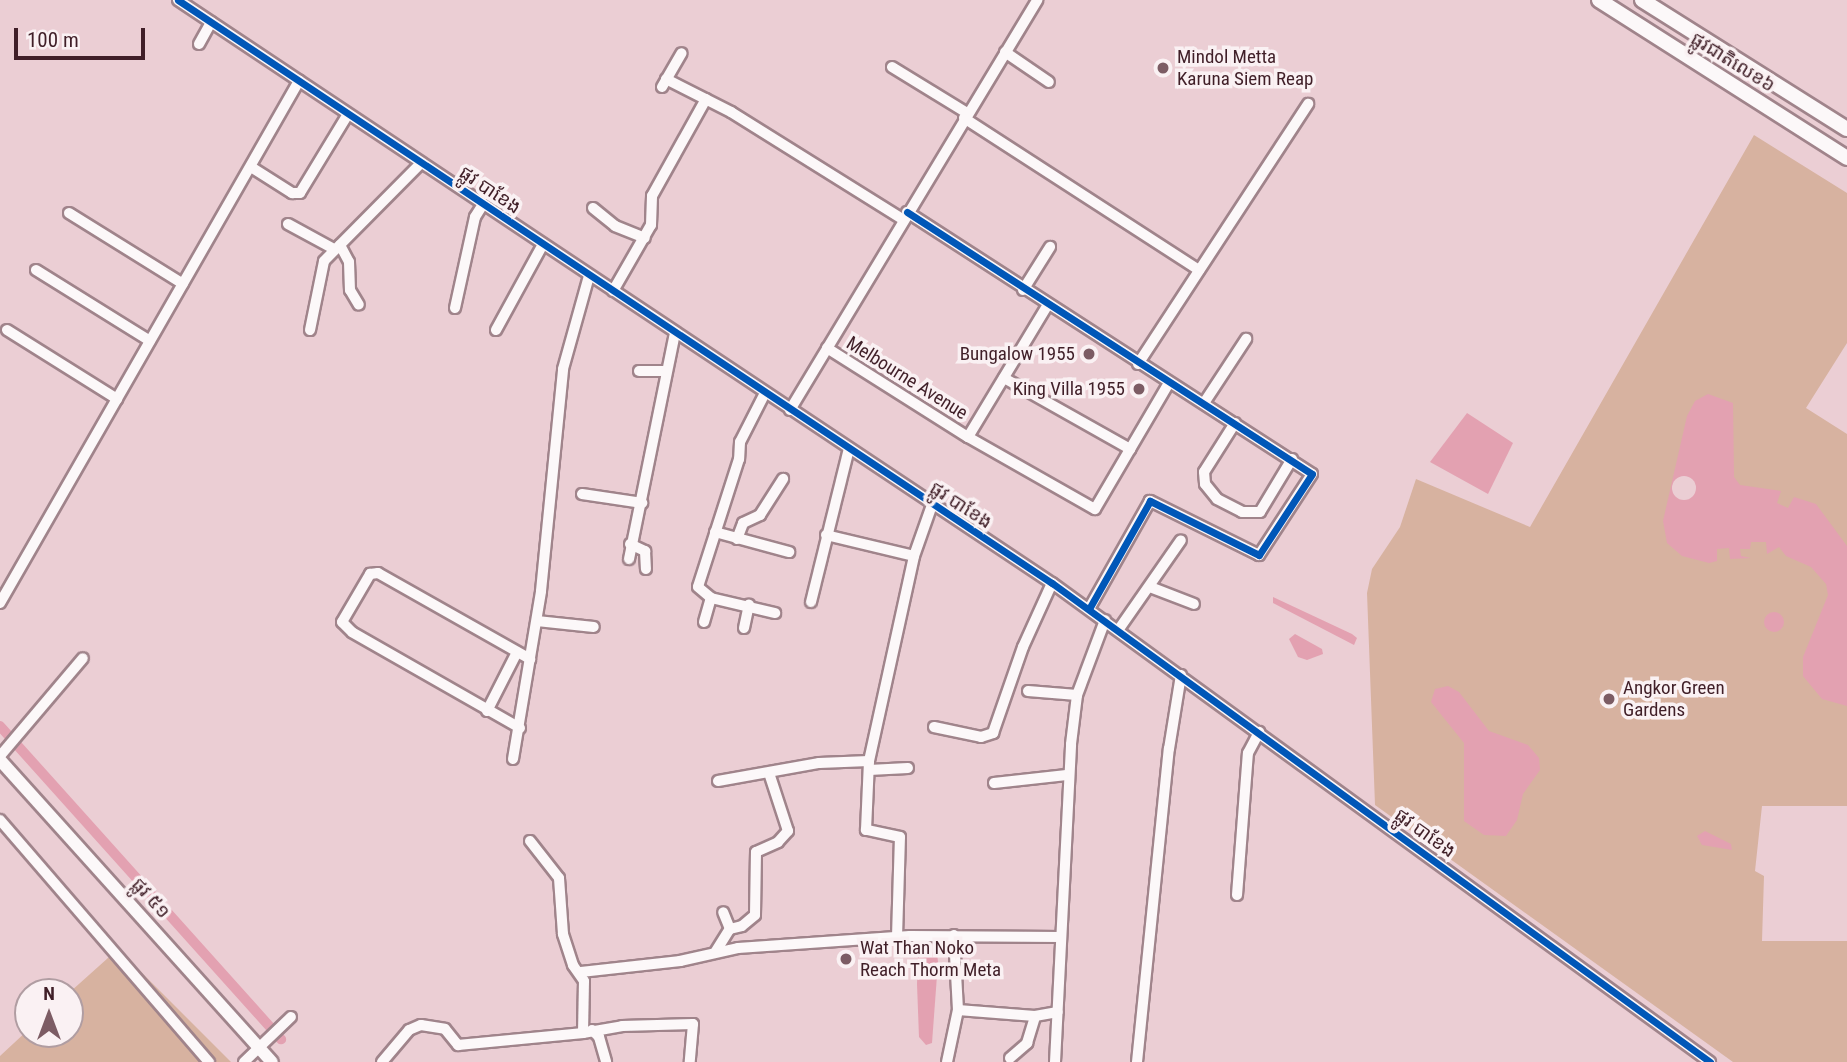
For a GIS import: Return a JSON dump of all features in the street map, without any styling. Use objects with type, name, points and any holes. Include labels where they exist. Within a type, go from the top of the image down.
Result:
[{"type":"highway","name":"ផ្លូវជាតិលេខ៦","points":[[1599,0],[1847,158]]},
{"type":"highway","name":"ផ្លូវជាតិលេខ៦","points":[[1642,0],[1847,129]]},
{"type":"main road","name":"ផ្លូវ ៥១","points":[[5,753],[256,1049],[272,1062]]},
{"type":"street","name":"ផ្លូវ បាខែង","points":[[178,0],[1119,629],[1710,1062]]},
{"type":"street","points":[[790,410],[905,215],[1037,0]]},
{"type":"street","points":[[199,44],[211,22]]},
{"type":"street","points":[[1005,52],[1049,82]]},
{"type":"street","points":[[682,53],[664,83],[706,99],[905,215],[1292,459],[1312,477],[1259,555],[1152,500],[1089,609]]},
{"type":"street","points":[[892,67],[1199,271]]},
{"type":"street","points":[[0,603],[299,81]]},
{"type":"street","points":[[613,291],[651,225],[652,196],[706,99]]},
{"type":"street","points":[[1138,364],[1308,104]]},
{"type":"street","points":[[251,167],[292,193],[300,193],[348,114]]},
{"type":"street","points":[[310,330],[321,267],[337,247],[421,163]]},
{"type":"street","points":[[455,308],[475,217],[483,204]]},
{"type":"street","points":[[593,208],[615,226],[645,238]]},
{"type":"street","points":[[69,213],[183,284]]},
{"type":"street","points":[[288,224],[337,247],[349,262],[350,290],[359,305]]},
{"type":"street","points":[[496,330],[542,244]]},
{"type":"street","points":[[1023,290],[1050,247]]},
{"type":"street","points":[[36,270],[150,341]]},
{"type":"street","points":[[513,759],[537,621],[563,369],[589,276]]},
{"type":"street","name":"Melbourne Avenue","points":[[968,437],[1047,306]]},
{"type":"street","points":[[7,330],[117,398]]},
{"type":"street","points":[[629,559],[675,333]]},
{"type":"street","points":[[1204,403],[1246,339]]},
{"type":"street","name":"Melbourne Avenue","points":[[827,348],[968,437],[1096,509],[1169,383]]},
{"type":"street","points":[[639,371],[666,371]]},
{"type":"street","points":[[1004,378],[1130,449]]},
{"type":"street","points":[[765,393],[743,432],[698,587],[711,598],[775,612]]},
{"type":"street","points":[[1235,423],[1204,472],[1205,484],[1217,499],[1242,512],[1260,512],[1292,459]]},
{"type":"street","points":[[811,602],[849,449]]},
{"type":"street","points":[[737,539],[743,523],[760,515],[783,479]]},
{"type":"street","points":[[583,495],[642,503]]},
{"type":"street","points":[[897,937],[900,837],[866,830],[869,766],[914,556],[932,505]]},
{"type":"street","points":[[715,532],[789,552]]},
{"type":"street","points":[[827,535],[914,556]]},
{"type":"street","points":[[1119,629],[1181,540]]},
{"type":"street","points":[[630,544],[646,552],[646,569]]},
{"type":"street","points":[[520,728],[487,711],[342,622],[374,572],[530,659]]},
{"type":"street","points":[[934,727],[981,737],[993,733],[1023,647],[1052,583]]},
{"type":"street","points":[[1150,587],[1194,604]]},
{"type":"street","points":[[704,622],[711,598]]},
{"type":"street","points":[[744,628],[749,605]]},
{"type":"street","points":[[1055,1062],[1068,775],[1077,695],[1105,620]]},
{"type":"street","points":[[537,621],[594,627]]},
{"type":"street","points":[[487,711],[517,652]]},
{"type":"street","points":[[5,753],[83,658]]},
{"type":"street","points":[[1137,1062],[1169,749],[1181,675]]},
{"type":"street","points":[[1028,691],[1077,695]]},
{"type":"street","points":[[1237,895],[1248,753],[1259,732]]},
{"type":"street","points":[[718,781],[819,763],[908,768]]},
{"type":"street","points":[[716,951],[730,929],[742,926],[755,915],[755,852],[778,842],[788,831],[769,774]]},
{"type":"street","points":[[994,783],[1068,775]]},
{"type":"street","points":[[0,820],[209,1062]]},
{"type":"street","points":[[530,841],[559,878],[563,934],[573,965],[581,972],[587,1031]]},
{"type":"street","points":[[723,912],[730,929]]},
{"type":"street","points":[[947,1062],[958,1010],[954,935]]},
{"type":"street","points":[[581,972],[680,961],[716,951],[897,937],[1061,937]]},
{"type":"street","points":[[958,1010],[1034,1017],[1058,1012]]},
{"type":"street","points":[[244,1062],[291,1017]]},
{"type":"street","points":[[1010,1058],[1027,1043],[1034,1017]]},
{"type":"street","points":[[382,1062],[410,1031],[421,1025],[445,1030],[458,1045],[587,1031],[693,1024],[690,1062]]},
{"type":"street","points":[[587,1031],[599,1037],[606,1062]]},
{"type":"shaded area","name":"Angkor Green Gardens","points":[[1754,135],[1847,193],[1847,343],[1806,408],[1847,434],[1847,806],[1762,806],[1755,871],[1764,876],[1762,941],[1847,941],[1847,1062],[1733,1062],[1375,805],[1367,593],[1372,569],[1400,527],[1416,479],[1530,527]]},
{"type":"shaded area","points":[[1708,394],[1733,403],[1734,477],[1740,485],[1781,491],[1777,503],[1788,508],[1794,497],[1816,504],[1847,546],[1847,706],[1822,699],[1803,676],[1803,657],[1828,595],[1826,584],[1811,567],[1786,556],[1779,547],[1767,554],[1766,542],[1751,542],[1750,549],[1740,549],[1741,556],[1751,558],[1730,559],[1729,548],[1717,549],[1717,561],[1709,563],[1682,556],[1667,543],[1663,521],[1687,416],[1695,401]]},
{"type":"shaded area","points":[[1467,413],[1513,443],[1488,494],[1430,462]]},
{"type":"shaded area","points":[[1273,597],[1352,634],[1357,638],[1354,645],[1273,603]]},
{"type":"shaded area","points":[[1770,612],[1778,612],[1784,622],[1778,632],[1770,632],[1764,626],[1764,618]]},
{"type":"shaded area","points":[[1295,634],[1322,649],[1323,654],[1307,660],[1298,657],[1289,639]]},
{"type":"shaded area","points":[[1448,686],[1459,692],[1489,731],[1528,745],[1539,758],[1540,770],[1523,794],[1517,820],[1506,836],[1484,835],[1464,821],[1464,743],[1431,702],[1435,689]]},
{"type":"shaded area","points":[[1705,831],[1731,844],[1732,850],[1702,845],[1697,836]]},
{"type":"shaded area","points":[[118,949],[231,1062],[0,1062],[0,1056],[14,1043],[14,1048],[84,1048],[84,979]]},
{"type":"shaded area","points":[[926,951],[937,953],[938,962],[932,1043],[926,1045],[919,1037],[917,984],[918,954]]},
{"type":"pier","points":[[1684,476],[1693,479],[1696,488],[1693,497],[1684,500],[1675,497],[1672,488],[1675,479]]},
{"type":"waterway","points":[[0,726],[281,1039]]},
{"type":"cycle path","points":[[178,0],[1052,583],[1710,1062]]},
{"type":"cycle path","points":[[907,212],[1312,474],[1259,555],[1150,501],[1089,609]]},
{"type":"place","name":"Mindol Metta Karuna Siem Reap","points":[[1163,68]]},
{"type":"place","name":"Bungalow 1955","points":[[1089,354]]},
{"type":"place","name":"King Villa 1955","points":[[1139,389]]},
{"type":"place","name":"Angkor Green Gardens","points":[[1609,699]]},
{"type":"place","name":"Wat Than Noko Reach Thorm Meta","points":[[846,959]]}]
